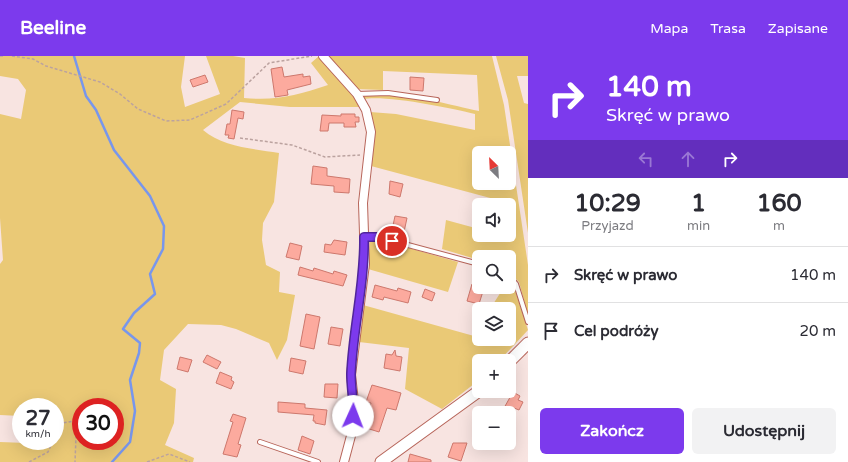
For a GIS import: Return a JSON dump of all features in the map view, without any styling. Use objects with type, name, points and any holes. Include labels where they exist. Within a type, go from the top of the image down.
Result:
[{"type":"street","points":[[323,56],[357,94],[366,110],[371,132],[370,155],[364,204],[364,264],[351,375],[354,401],[352,432],[344,462]]},
{"type":"street","points":[[516,355],[528,343]]},
{"type":"street","points":[[381,462],[472,396]]},
{"type":"lane","points":[[357,94],[388,93],[437,100]]},
{"type":"lane","points":[[364,237],[378,237],[472,262]]},
{"type":"lane","points":[[516,284],[528,322]]},
{"type":"lane","points":[[260,442],[318,462]]},
{"type":"path","points":[[12,56],[33,59],[46,66],[100,82],[120,94],[138,109],[166,121],[190,120],[226,104],[269,63],[312,56]]},
{"type":"path","points":[[240,138],[292,145],[325,157],[370,155]]},
{"type":"path","points":[[64,423],[74,421],[76,437],[75,462]]},
{"type":"path","points":[[29,462],[48,452],[49,450]]},
{"type":"path","points":[[147,462],[169,454],[190,462]]},
{"type":"shaded area","points":[[0,56],[185,56],[181,87],[185,107],[220,94],[206,56],[233,56],[245,58],[244,98],[267,99],[307,92],[328,85],[311,63],[319,56],[353,94],[361,107],[290,107],[240,102],[203,130],[211,136],[229,144],[279,153],[274,202],[263,223],[262,240],[266,265],[280,272],[279,292],[295,295],[287,340],[277,360],[269,343],[236,329],[221,325],[188,324],[164,350],[160,380],[176,389],[174,423],[165,445],[194,458],[193,462],[0,462],[0,442],[12,442],[12,450],[64,450],[64,398],[12,398],[12,416],[0,415],[0,264],[3,260],[0,218],[0,114],[21,119],[26,90],[18,79],[0,76]]},
{"type":"shaded area","points":[[325,56],[492,56],[504,105],[510,146],[472,146],[472,190],[516,190],[516,185],[528,265],[528,315],[519,282],[516,279],[516,250],[472,250],[472,258],[442,249],[446,220],[472,227],[472,242],[516,242],[516,198],[490,198],[371,166],[374,130],[370,112],[396,114],[475,130],[475,114],[403,100],[374,98],[363,99],[362,96],[389,94],[405,96],[436,101],[479,111],[477,75],[383,71],[383,90],[356,89]]},
{"type":"shaded area","points":[[496,56],[528,56],[528,76],[517,76],[524,103],[528,104],[528,233],[516,146],[508,100]]},
{"type":"shaded area","points":[[377,239],[458,262],[448,292],[368,269],[370,241]]},
{"type":"shaded area","points":[[516,293],[528,330],[516,343],[516,302],[494,302],[500,294]]},
{"type":"shaded area","points":[[363,305],[472,335],[472,346],[513,346],[506,354],[472,354],[472,385],[442,409],[405,389],[409,348],[359,342]]},
{"type":"building","points":[[282,67],[284,77],[303,74],[303,77],[310,76],[311,84],[287,90],[288,95],[275,97],[271,69]]},
{"type":"building","points":[[205,75],[208,82],[193,87],[190,80]]},
{"type":"building","points":[[410,77],[424,78],[423,91],[410,90]]},
{"type":"building","points":[[232,110],[244,112],[243,119],[238,118],[234,139],[228,138],[229,135],[225,135],[227,124],[230,124]]},
{"type":"building","points":[[341,114],[355,114],[355,117],[359,117],[359,122],[355,122],[356,127],[344,127],[344,123],[329,123],[328,131],[320,131],[322,115],[341,116]]},
{"type":"building","points":[[313,166],[327,168],[327,176],[350,179],[349,193],[334,192],[334,186],[311,184]]},
{"type":"building","points":[[390,181],[403,184],[400,197],[389,194]]},
{"type":"building","points":[[395,216],[407,218],[404,232],[392,230]]},
{"type":"building","points":[[334,240],[347,242],[345,255],[324,252],[325,244],[331,245]]},
{"type":"building","points":[[290,243],[302,246],[299,260],[286,257]]},
{"type":"building","points":[[300,267],[313,271],[314,268],[333,274],[334,271],[347,275],[343,286],[298,275]]},
{"type":"building","points":[[472,284],[472,294],[482,294],[480,302],[467,301]]},
{"type":"building","points":[[375,285],[397,291],[398,288],[411,292],[408,303],[384,297],[383,300],[372,297]]},
{"type":"building","points":[[425,289],[435,293],[432,301],[422,297]]},
{"type":"building","points":[[306,314],[320,317],[314,349],[300,346]]},
{"type":"building","points":[[331,327],[343,329],[340,346],[328,344]]},
{"type":"building","points":[[395,350],[396,356],[402,357],[400,371],[384,368],[386,354],[392,355]]},
{"type":"building","points":[[207,355],[221,362],[217,369],[203,362]]},
{"type":"building","points":[[180,357],[192,360],[188,372],[177,369]]},
{"type":"building","points":[[291,358],[306,361],[303,374],[289,371]]},
{"type":"building","points":[[220,372],[232,377],[231,380],[234,382],[231,389],[216,383]]},
{"type":"building","points":[[325,384],[338,384],[337,398],[324,397]]},
{"type":"building","points":[[372,385],[401,393],[396,410],[387,408],[379,432],[363,427],[371,403],[366,402]]},
{"type":"building","points":[[516,394],[520,396],[518,400],[523,402],[519,410],[516,409],[516,406],[505,406],[510,398],[516,398]]},
{"type":"building","points":[[278,402],[305,404],[305,408],[327,410],[325,425],[315,423],[315,421],[313,421],[314,415],[278,412]]},
{"type":"building","points":[[233,414],[246,418],[238,444],[241,445],[237,457],[223,454],[233,422],[230,421]]},
{"type":"building","points":[[302,436],[314,441],[310,454],[298,450]]},
{"type":"building","points":[[453,443],[467,443],[461,461],[448,457]]},
{"type":"building","points":[[410,454],[431,460],[431,462],[408,462]]},
{"type":"waterway","points":[[74,56],[86,96],[96,110],[114,150],[150,196],[164,226],[163,249],[150,274],[155,294],[134,313],[123,329],[140,343],[139,353],[130,380],[135,411],[130,442],[112,462]]},
{"type":"route","points":[[353,416],[354,401],[351,375],[364,264],[364,237],[378,237],[392,241]]}]
